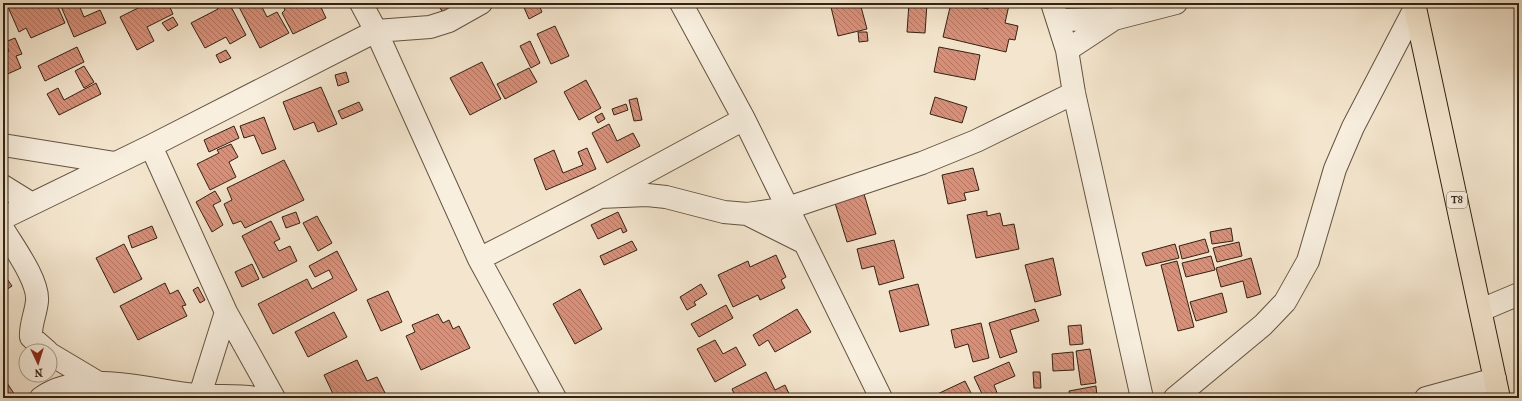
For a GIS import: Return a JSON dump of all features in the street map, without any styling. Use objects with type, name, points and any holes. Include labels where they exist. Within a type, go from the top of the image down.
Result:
[{"type":"highway","name":"T8","points":[[1414,5],[1497,388]]},
{"type":"street","points":[[361,3],[376,31],[479,259],[555,398]]},
{"type":"street","points":[[3,218],[151,146],[376,31],[430,27],[449,21],[481,3]]},
{"type":"street","points":[[681,3],[744,119],[881,398]]},
{"type":"street","points":[[1067,50],[1114,19],[1176,3]]},
{"type":"street","points":[[1175,398],[1263,325],[1285,302],[1308,261],[1335,169],[1353,127],[1414,5]]},
{"type":"street","points":[[1114,19],[1055,12],[1067,50],[1074,93],[1142,398]]},
{"type":"street","points":[[600,197],[646,195],[666,197],[724,212],[747,214],[788,208],[922,163],[976,140],[1074,93]]},
{"type":"street","points":[[479,259],[600,197],[744,119]]},
{"type":"street","points":[[3,145],[115,163]]},
{"type":"street","points":[[151,146],[226,312],[274,398]]},
{"type":"street","points":[[3,186],[32,204]]},
{"type":"street","points":[[747,214],[805,243]]},
{"type":"street","points":[[3,229],[36,289],[37,300],[31,337],[37,343]]},
{"type":"street","points":[[1481,310],[1519,294]]},
{"type":"street","points":[[199,397],[226,312]]},
{"type":"street","points":[[58,359],[97,382]]},
{"type":"street","points":[[41,398],[64,386],[97,382],[199,397],[226,395],[256,398]]},
{"type":"street","points":[[1426,398],[1497,388]]},
{"type":"building","points":[[16,3],[56,3],[65,23],[31,38],[26,28],[19,32],[8,7]]},
{"type":"building","points":[[78,3],[84,17],[100,10],[106,23],[74,37],[60,4]]},
{"type":"building","points":[[148,3],[168,3],[173,14],[147,27],[154,41],[137,50],[120,17]]},
{"type":"building","points":[[215,3],[230,5],[246,35],[230,44],[226,37],[205,48],[191,23],[218,9]]},
{"type":"building","points":[[237,3],[260,3],[267,17],[277,12],[289,33],[260,48]]},
{"type":"building","points":[[282,3],[319,3],[326,18],[293,34],[282,13],[285,10]]},
{"type":"building","points":[[437,3],[467,3],[445,16]]},
{"type":"building","points":[[522,3],[538,3],[542,12],[529,19]]},
{"type":"building","points":[[830,3],[860,3],[867,29],[838,36]]},
{"type":"building","points":[[909,3],[927,3],[925,33],[907,32]]},
{"type":"building","points":[[951,3],[961,3],[988,9],[989,3],[1009,5],[1005,23],[1018,26],[1015,40],[1009,39],[1006,52],[943,37]]},
{"type":"building","points":[[173,17],[178,25],[168,31],[162,23]]},
{"type":"building","points":[[555,26],[569,56],[551,64],[537,34]]},
{"type":"building","points":[[858,32],[867,32],[868,41],[859,42]]},
{"type":"building","points":[[15,38],[22,54],[16,56],[21,68],[3,76],[3,54],[9,51],[5,42]]},
{"type":"building","points":[[530,41],[540,63],[531,68],[520,46]]},
{"type":"building","points":[[77,47],[84,62],[45,81],[38,66]]},
{"type":"building","points":[[939,47],[980,55],[975,80],[934,72]]},
{"type":"building","points":[[226,50],[231,58],[220,63],[216,55]]},
{"type":"building","points":[[482,62],[501,99],[470,115],[450,78]]},
{"type":"building","points":[[84,66],[94,82],[84,88],[75,71]]},
{"type":"building","points":[[529,68],[537,82],[505,99],[497,84]]},
{"type":"building","points":[[346,72],[349,82],[338,86],[335,75]]},
{"type":"building","points":[[586,80],[601,108],[579,120],[564,92]]},
{"type":"building","points":[[96,83],[101,94],[59,115],[47,94],[58,88],[64,100]]},
{"type":"building","points":[[321,87],[337,124],[318,132],[314,122],[294,130],[283,102]]},
{"type":"building","points":[[935,97],[967,107],[962,123],[930,114]]},
{"type":"building","points":[[637,98],[642,120],[634,121],[629,100]]},
{"type":"building","points":[[359,102],[363,110],[342,119],[338,111]]},
{"type":"building","points":[[626,104],[628,110],[614,115],[612,109]]},
{"type":"building","points":[[602,113],[605,119],[598,123],[595,117]]},
{"type":"building","points":[[264,117],[276,149],[262,154],[254,135],[244,138],[240,126]]},
{"type":"building","points":[[609,124],[617,141],[633,133],[640,146],[607,163],[592,133]]},
{"type":"building","points":[[234,126],[239,138],[209,152],[204,140]]},
{"type":"building","points":[[231,144],[238,157],[229,162],[236,177],[210,190],[197,164],[219,153],[217,150]]},
{"type":"building","points":[[587,148],[596,169],[546,190],[534,159],[554,150],[563,173],[583,165],[578,152]]},
{"type":"building","points":[[284,160],[304,200],[245,228],[241,221],[233,224],[224,204],[232,200],[227,188]]},
{"type":"building","points":[[973,168],[979,190],[964,193],[966,200],[948,204],[942,175]]},
{"type":"building","points":[[215,191],[221,201],[213,205],[223,225],[212,232],[196,202]]},
{"type":"building","points":[[864,194],[876,234],[847,242],[835,203]]},
{"type":"building","points":[[987,211],[987,216],[1000,213],[1003,226],[1014,224],[1019,249],[976,258],[967,215]]},
{"type":"building","points":[[296,212],[300,223],[286,228],[282,217]]},
{"type":"building","points":[[618,212],[627,231],[623,233],[621,228],[598,239],[591,225]]},
{"type":"building","points":[[317,216],[332,243],[318,251],[303,223]]},
{"type":"building","points":[[271,221],[280,239],[274,242],[279,251],[290,246],[297,261],[263,278],[242,236]]},
{"type":"building","points":[[152,226],[157,238],[132,248],[128,236]]},
{"type":"building","points":[[1231,228],[1233,241],[1212,244],[1210,232]]},
{"type":"building","points":[[1205,239],[1209,252],[1182,259],[1179,246]]},
{"type":"building","points":[[894,240],[904,278],[879,285],[874,266],[862,269],[857,249]]},
{"type":"building","points":[[632,241],[637,250],[604,265],[600,256]]},
{"type":"building","points":[[1239,242],[1242,256],[1217,262],[1213,248]]},
{"type":"building","points":[[124,244],[142,279],[114,293],[96,258]]},
{"type":"building","points":[[1175,244],[1179,258],[1146,266],[1142,253]]},
{"type":"building","points":[[337,251],[357,290],[273,334],[258,304],[307,279],[312,289],[333,278],[329,270],[315,277],[309,266]]},
{"type":"building","points":[[776,255],[786,277],[781,280],[785,288],[760,300],[758,295],[733,307],[718,275],[748,261],[750,267]]},
{"type":"building","points":[[1211,256],[1215,270],[1186,277],[1182,263]]},
{"type":"building","points":[[1053,258],[1061,295],[1035,302],[1025,265]]},
{"type":"building","points":[[1251,258],[1261,294],[1247,298],[1243,281],[1221,287],[1216,268]]},
{"type":"building","points":[[1177,261],[1194,327],[1178,331],[1161,265]]},
{"type":"building","points":[[252,264],[259,279],[242,287],[235,272]]},
{"type":"building","points":[[3,273],[12,286],[3,292]]},
{"type":"building","points":[[165,283],[170,294],[178,290],[186,305],[182,306],[187,316],[138,340],[120,306]]},
{"type":"building","points":[[701,284],[707,294],[694,302],[696,305],[687,310],[680,297]]},
{"type":"building","points":[[918,284],[929,325],[900,332],[889,291]]},
{"type":"building","points":[[198,287],[205,300],[200,303],[193,290]]},
{"type":"building","points":[[580,289],[602,329],[575,344],[553,304]]},
{"type":"building","points":[[388,291],[402,322],[381,331],[367,300]]},
{"type":"building","points":[[1222,293],[1227,312],[1196,321],[1190,302]]},
{"type":"building","points":[[726,305],[733,318],[699,337],[691,324]]},
{"type":"building","points":[[797,309],[811,332],[775,352],[768,340],[759,346],[753,335]]},
{"type":"building","points":[[1035,309],[1039,321],[1010,330],[1017,352],[1000,358],[989,323]]},
{"type":"building","points":[[334,312],[347,337],[308,357],[295,332]]},
{"type":"building","points":[[438,314],[443,323],[449,320],[453,329],[459,326],[470,348],[421,370],[406,336],[415,332],[412,325]]},
{"type":"building","points":[[981,323],[989,358],[973,362],[968,344],[955,348],[951,330]]},
{"type":"building","points":[[1081,325],[1083,344],[1070,345],[1068,326]]},
{"type":"building","points":[[715,340],[723,354],[736,347],[746,365],[715,382],[697,349]]},
{"type":"building","points":[[1090,349],[1096,383],[1081,385],[1076,351]]},
{"type":"building","points":[[1073,352],[1074,370],[1053,371],[1052,354]]},
{"type":"building","points":[[357,360],[367,381],[377,377],[385,393],[373,398],[335,398],[324,375]]},
{"type":"building","points":[[1009,362],[1015,376],[994,385],[999,398],[984,398],[974,377]]},
{"type":"building","points":[[766,372],[775,390],[785,385],[791,398],[736,398],[732,389]]},
{"type":"building","points":[[1033,372],[1040,372],[1041,388],[1034,388]]},
{"type":"building","points":[[3,377],[17,398],[3,398]]},
{"type":"building","points":[[965,381],[973,397],[929,398]]},
{"type":"building","points":[[1096,386],[1097,398],[1070,398],[1069,391]]}]
